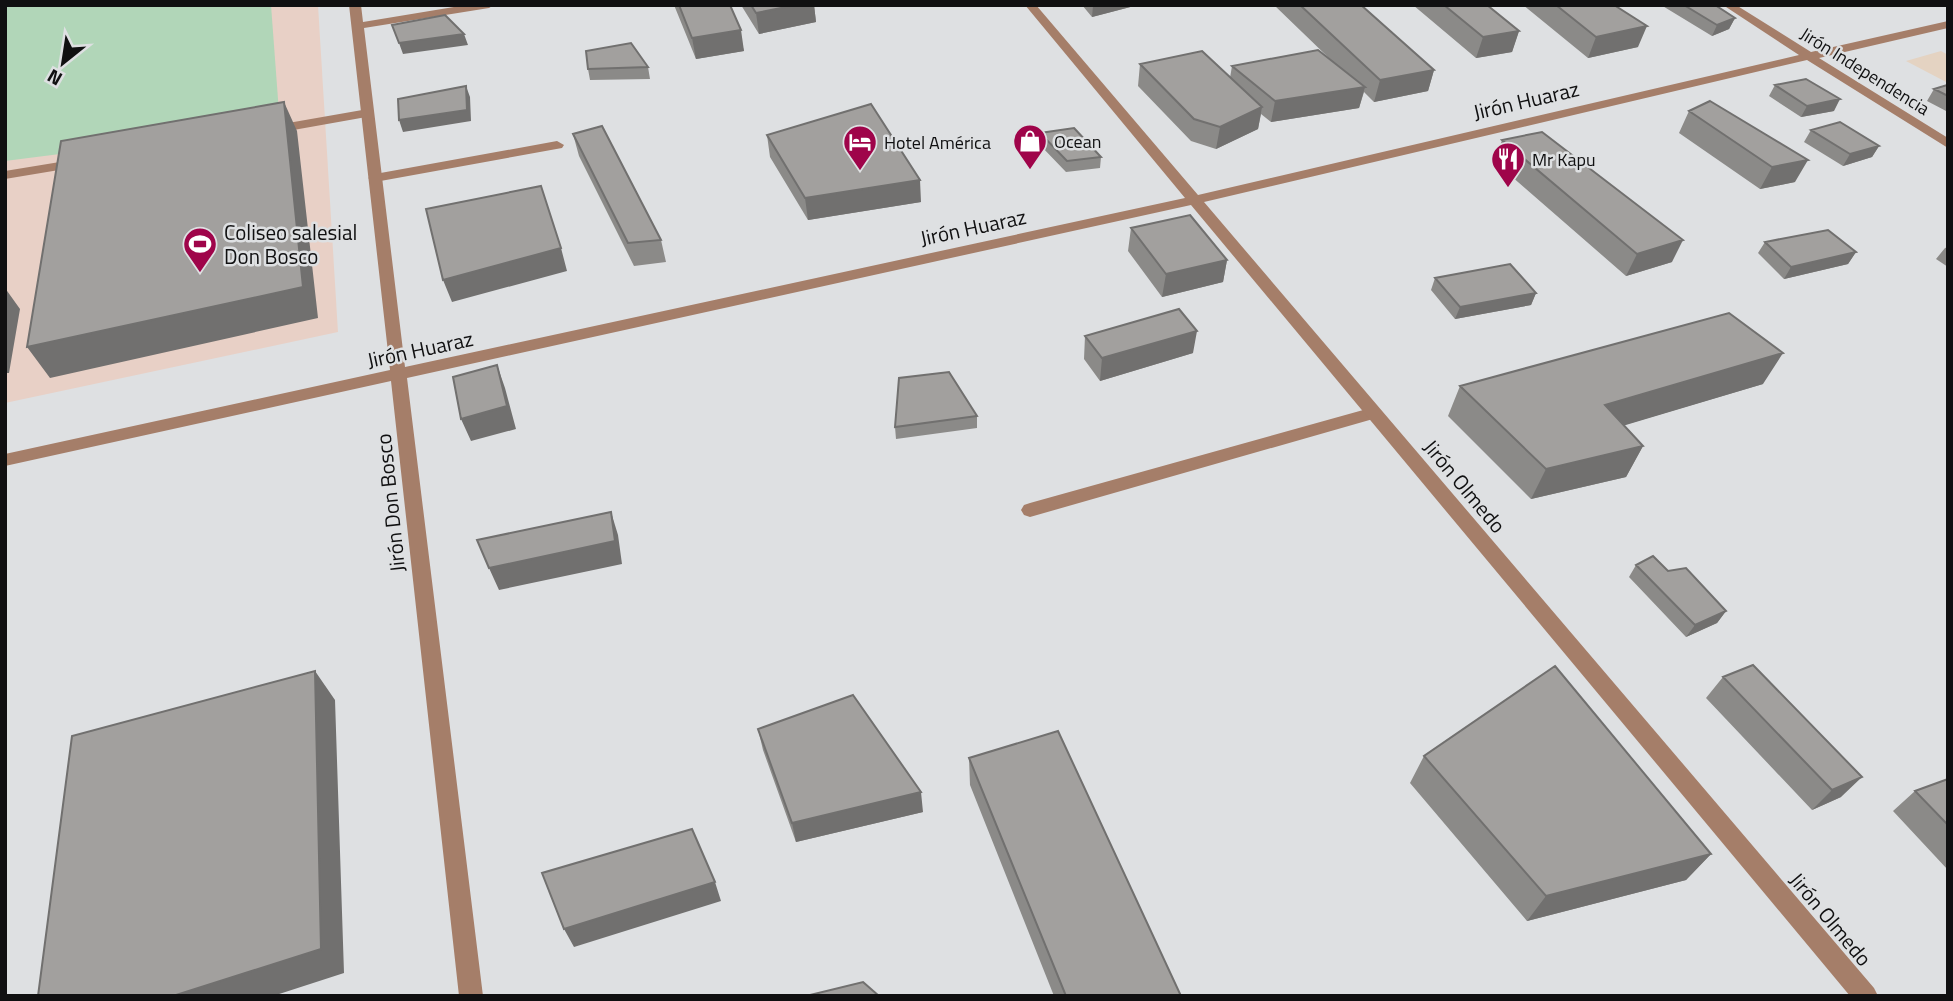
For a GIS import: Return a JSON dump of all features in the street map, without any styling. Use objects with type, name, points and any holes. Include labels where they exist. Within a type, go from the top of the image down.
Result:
[{"type":"street","name":"Jirón Don Bosco","points":[[355,5],[471,996]]},
{"type":"street","points":[[358,26],[489,5]]},
{"type":"street","name":"Jirón Olmedo","points":[[1030,5],[1866,996]]},
{"type":"street","name":"Jirón Independencia","points":[[1728,5],[1948,144]]},
{"type":"street","name":"Jirón Huaraz","points":[[5,460],[1194,200],[1948,24]]},
{"type":"street","points":[[259,132],[368,113]]},
{"type":"street","points":[[375,178],[557,145]]},
{"type":"street","points":[[5,175],[99,159]]},
{"type":"street","points":[[1030,510],[1374,413]]},
{"type":"shaded area","points":[[5,5],[318,5],[338,332],[5,403]]},
{"type":"shaded area","points":[[1941,51],[1948,55],[1948,83],[1906,61]]},
{"type":"green space","points":[[5,5],[271,5],[280,126],[5,161]]},
{"type":"building","points":[[679,5],[730,5],[741,30],[692,38]]},
{"type":"building","points":[[751,5],[796,5],[756,13]]},
{"type":"building","points":[[1300,5],[1361,5],[1434,70],[1380,80]]},
{"type":"building","points":[[1444,5],[1487,5],[1519,31],[1483,37]]},
{"type":"building","points":[[1556,5],[1614,5],[1647,26],[1596,37]]},
{"type":"building","points":[[1684,5],[1715,5],[1735,18],[1717,25]]},
{"type":"building","points":[[445,15],[464,34],[399,43],[392,25]]},
{"type":"building","points":[[631,43],[648,67],[588,69],[586,51]]},
{"type":"building","points":[[1318,50],[1365,87],[1275,101],[1232,66]]},
{"type":"building","points":[[1202,51],[1262,107],[1220,127],[1194,119],[1140,64]]},
{"type":"building","points":[[1806,79],[1840,99],[1807,106],[1775,85]]},
{"type":"building","points":[[1947,85],[1948,96],[1934,89]]},
{"type":"building","points":[[466,86],[467,110],[399,120],[398,99]]},
{"type":"building","points":[[1710,101],[1808,160],[1772,167],[1689,111]]},
{"type":"building","points":[[284,102],[303,287],[27,347],[61,141]]},
{"type":"building","points":[[871,104],[920,180],[805,198],[767,135]]},
{"type":"building","points":[[1840,122],[1879,146],[1850,154],[1811,130]]},
{"type":"building","points":[[602,126],[661,240],[628,243],[573,134]]},
{"type":"building","points":[[1074,128],[1101,157],[1067,161],[1040,133]]},
{"type":"building","points":[[1542,132],[1683,240],[1637,254],[1502,140]]},
{"type":"building","points":[[541,186],[561,248],[443,280],[426,209]]},
{"type":"building","points":[[1190,215],[1227,260],[1166,274],[1131,228]]},
{"type":"building","points":[[1828,230],[1856,252],[1791,267],[1765,242]]},
{"type":"building","points":[[1510,264],[1536,293],[1460,307],[1435,278]]},
{"type":"building","points":[[1179,309],[1197,331],[1102,358],[1085,336]]},
{"type":"building","points":[[1729,313],[1783,353],[1605,405],[1643,446],[1546,469],[1460,386]]},
{"type":"building","points":[[497,365],[507,406],[461,419],[453,377]]},
{"type":"building","points":[[949,372],[977,416],[895,427],[899,378]]},
{"type":"building","points":[[611,512],[615,541],[489,568],[477,540]]},
{"type":"building","points":[[1653,556],[1668,571],[1686,568],[1726,611],[1695,625],[1636,565]]},
{"type":"building","points":[[1753,665],[1862,777],[1832,790],[1723,677]]},
{"type":"building","points":[[1555,666],[1711,854],[1546,896],[1424,756]]},
{"type":"building","points":[[315,671],[321,949],[173,996],[38,996],[72,736]]},
{"type":"building","points":[[853,695],[921,792],[792,823],[758,729]]},
{"type":"building","points":[[1058,731],[1181,996],[1066,996],[969,758]]},
{"type":"building","points":[[1948,779],[1948,825],[1915,791]]},
{"type":"building","points":[[692,829],[715,882],[564,929],[542,873]]},
{"type":"building","points":[[863,982],[879,996],[806,996]]},
{"type":"place","name":"Ocean","points":[[1030,171]]},
{"type":"place","name":"Hotel América","points":[[860,172]]},
{"type":"place","name":"Mr Kapu","points":[[1508,189]]},
{"type":"place","name":"Coliseo salesial Don Bosco","points":[[200,274]]}]
